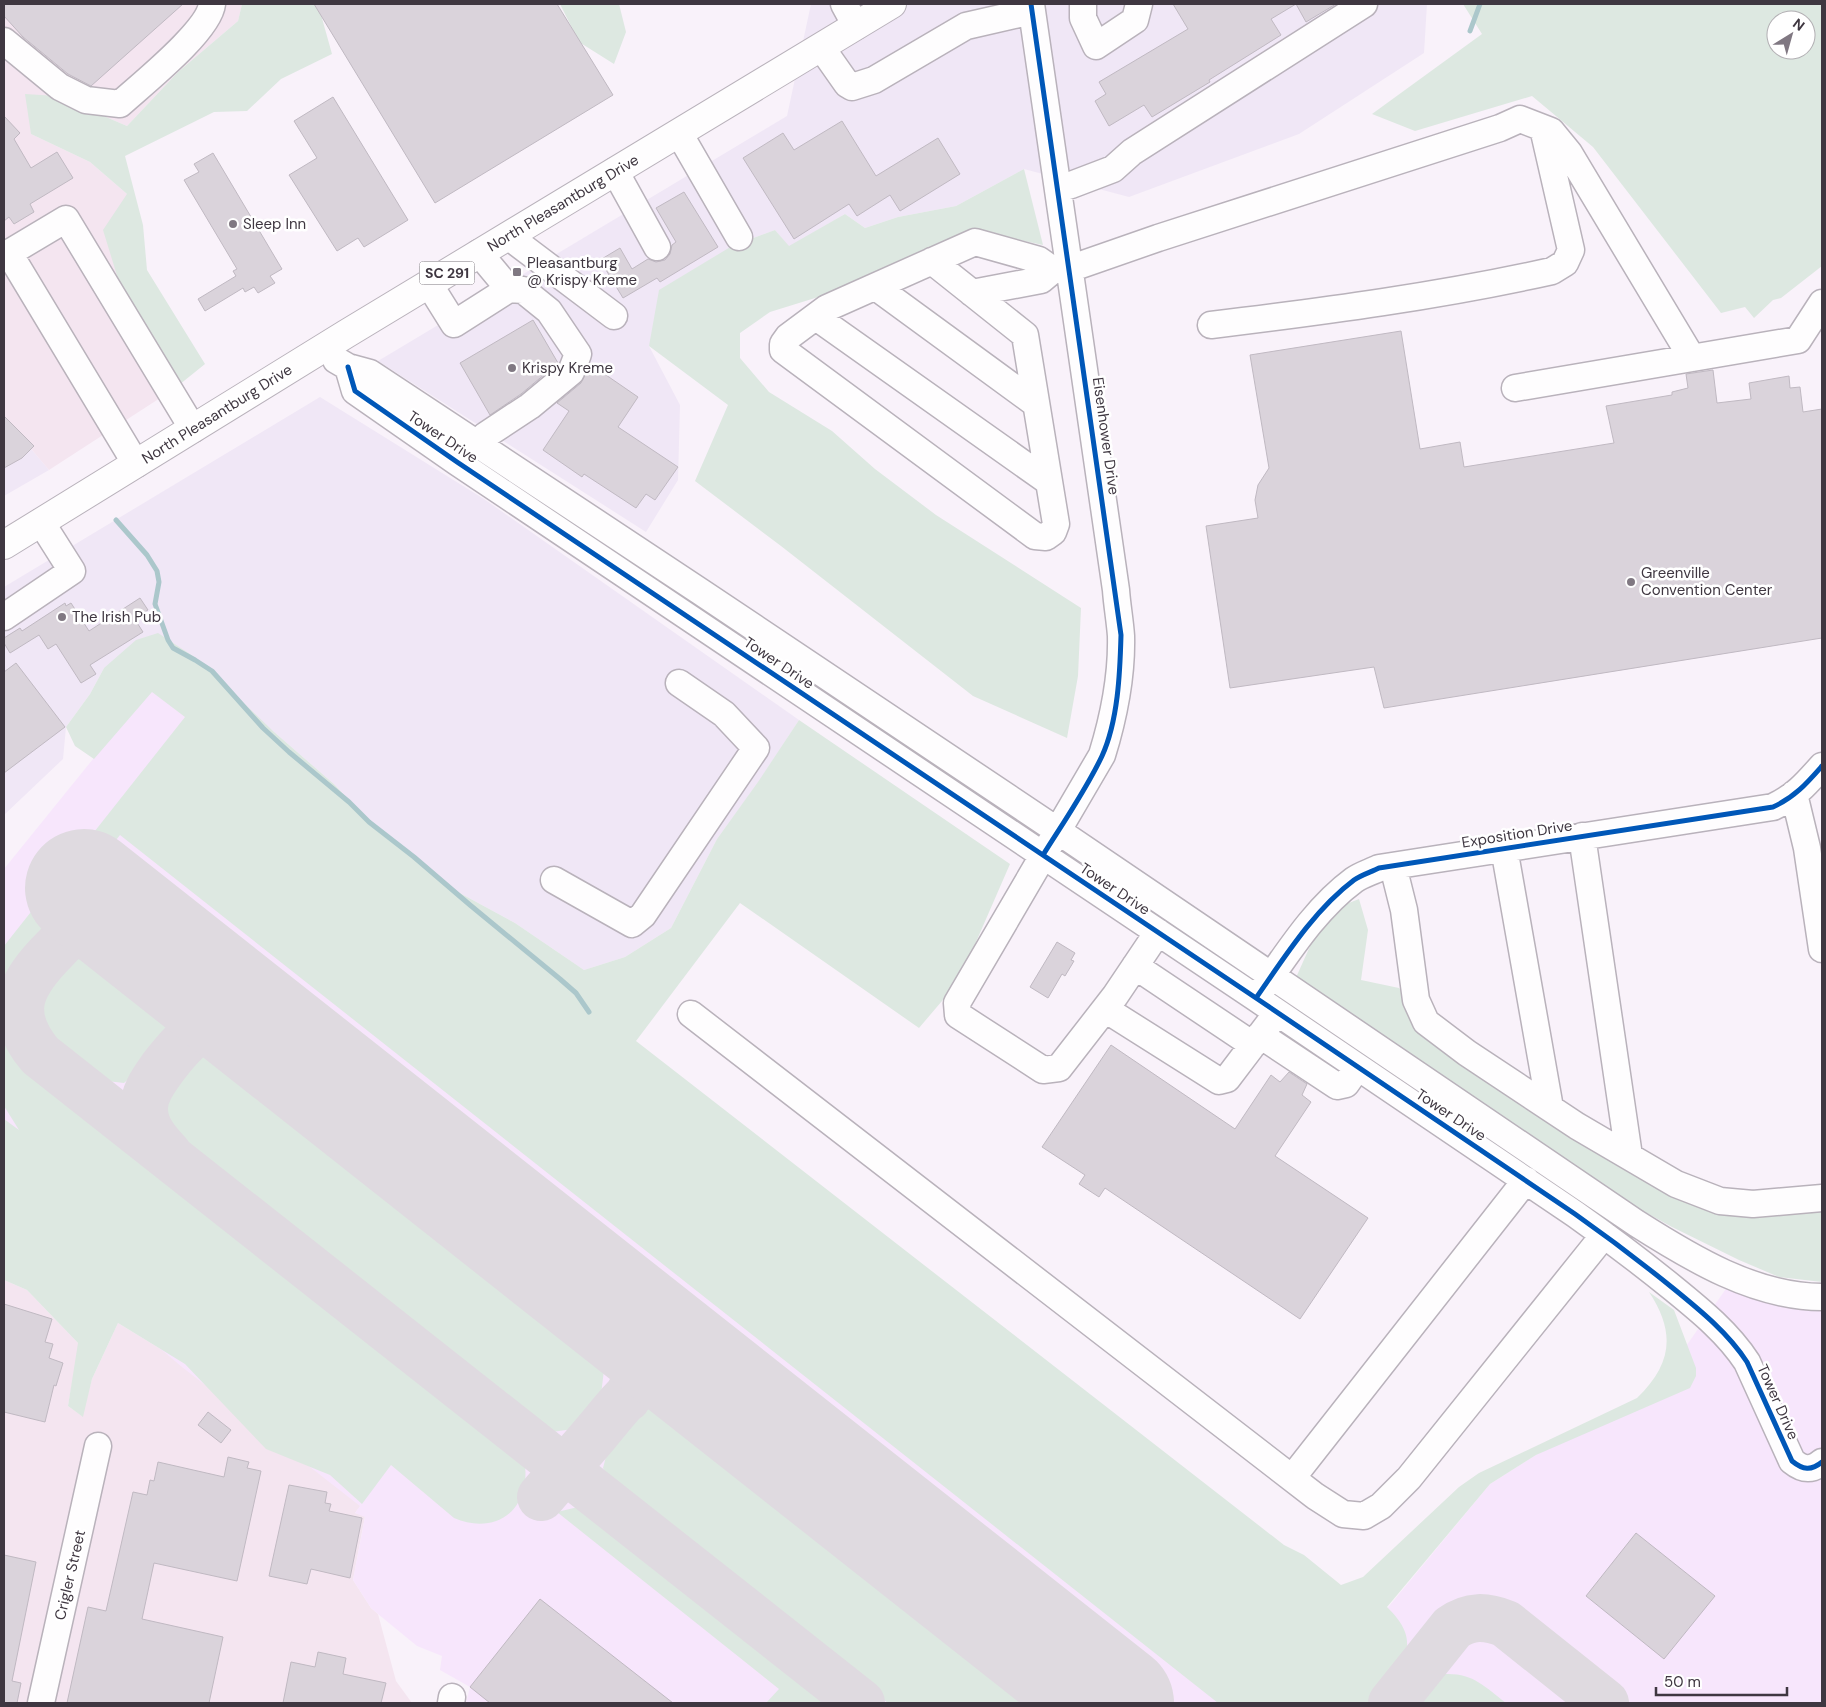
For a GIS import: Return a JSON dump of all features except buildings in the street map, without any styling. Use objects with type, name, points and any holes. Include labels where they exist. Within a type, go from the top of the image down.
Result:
[{"type":"main road","name":"North Pleasantburg Drive","points":[[4,545],[428,284],[821,47],[850,15],[892,4]]},
{"type":"street","points":[[4,42],[60,87],[86,100],[120,104],[188,42],[211,11],[212,4]]},
{"type":"street","points":[[1083,4],[1084,18],[1096,46],[1134,20],[1139,4]]},
{"type":"street","points":[[1058,189],[1071,186],[1113,169],[1132,152],[1364,4]]},
{"type":"street","points":[[821,47],[847,84],[852,87],[874,80],[966,26],[1032,7]]},
{"type":"street","name":"Eisenhower Drive","points":[[1032,7],[1058,189],[1061,269],[1116,590],[1121,635],[1120,670],[1113,720],[1102,755],[957,1003],[958,1015],[1043,1070],[1059,1068],[1105,1009]]},
{"type":"street","points":[[972,293],[1041,280],[1061,269],[1500,128],[1520,119],[1551,131],[1570,153],[1692,358]]},
{"type":"street","points":[[1211,325],[1324,312],[1456,290],[1552,271],[1565,263],[1571,250],[1544,128]]},
{"type":"street","points":[[679,133],[739,237]]},
{"type":"street","points":[[615,171],[658,247]]},
{"type":"street","points":[[136,464],[6,254],[66,219],[193,429]]},
{"type":"street","points":[[508,236],[614,316]]},
{"type":"street","points":[[932,261],[1025,335],[1056,524],[1052,532],[1046,537],[1035,536],[783,350],[788,337],[827,308],[876,287],[932,261],[975,242],[1039,260],[1061,269]]},
{"type":"street","points":[[476,444],[486,435],[530,406],[571,372],[578,354],[549,311],[523,290],[509,288],[479,253]]},
{"type":"street","points":[[428,284],[454,324],[509,288]]},
{"type":"street","points":[[876,287],[1036,404]]},
{"type":"street","points":[[1515,388],[1798,340],[1822,303]]},
{"type":"street","points":[[816,317],[1049,482]]},
{"type":"street","name":"Tower Drive","points":[[320,350],[348,367],[370,373],[709,597],[1058,831],[1603,1202],[1664,1241],[1738,1278],[1760,1286],[1784,1293],[1822,1297]]},
{"type":"street","name":"Tower Drive","points":[[348,367],[355,391],[1526,1180],[1604,1235],[1700,1310],[1737,1348],[1747,1362],[1792,1461],[1806,1469],[1815,1467],[1822,1462]]},
{"type":"street","points":[[4,617],[72,571],[41,522]]},
{"type":"street","points":[[554,880],[632,924],[643,915],[756,748],[724,714],[679,682]]},
{"type":"street","name":"Exposition Drive","points":[[1256,998],[1291,948],[1334,897],[1356,879],[1378,868],[1773,807],[1788,800],[1822,766]]},
{"type":"street","points":[[1794,794],[1807,848],[1822,949]]},
{"type":"street","points":[[1582,836],[1629,1156]]},
{"type":"street","points":[[1504,848],[1550,1108]]},
{"type":"street","points":[[1393,866],[1404,910],[1416,1000],[1426,1022],[1467,1053],[1550,1108],[1676,1184],[1720,1201],[1752,1204],[1822,1198]]},
{"type":"street","points":[[1158,932],[1105,1009],[1219,1081],[1227,1079],[1277,1012]]},
{"type":"street","points":[[1135,966],[1256,1040],[1337,1086],[1346,1084],[1358,1067]]},
{"type":"street","points":[[691,1014],[1315,1496],[1343,1514],[1364,1516],[1381,1506],[1409,1478],[1604,1235]]},
{"type":"street","points":[[1292,1478],[1526,1180]]},
{"type":"street","name":"Crigler Street","points":[[41,1703],[98,1446]]},
{"type":"shaded area","points":[[4,4],[242,4],[238,21],[178,72],[127,126],[57,96],[31,134],[90,162],[127,194],[174,389],[49,470],[4,417]]},
{"type":"shaded area","points":[[242,4],[318,4],[332,54],[281,79],[247,111],[214,112],[125,156],[143,225],[147,270],[205,364],[174,389],[131,321],[103,230],[127,194],[90,162],[31,134],[25,94],[57,96],[127,126],[178,72],[238,21]]},
{"type":"shaded area","points":[[560,4],[619,4],[626,32],[614,64],[579,42]]},
{"type":"shaded area","points":[[811,4],[1427,4],[1424,53],[1299,134],[1129,197],[1024,169],[956,206],[898,217],[865,228],[845,214],[789,247],[775,230],[732,246],[649,346],[680,405],[678,480],[646,532],[378,361],[787,116]]},
{"type":"shaded area","points":[[1463,4],[1822,4],[1822,266],[1781,298],[1773,300],[1754,318],[1745,307],[1721,313],[1593,147],[1532,96],[1415,131],[1372,114],[1482,34]]},
{"type":"shaded area","points":[[1024,169],[1043,245],[1015,239],[976,235],[828,294],[770,312],[740,333],[740,358],[769,392],[832,431],[875,469],[936,515],[1081,608],[1078,676],[1067,738],[973,696],[695,481],[728,405],[649,346],[659,290],[732,246],[775,230],[789,246],[845,214],[865,228],[898,217],[956,206]]},
{"type":"shaded area","points":[[320,397],[484,499],[799,720],[758,783],[717,839],[671,928],[625,957],[584,970],[515,923],[456,891],[376,830],[335,785],[273,731],[104,668],[90,694],[66,727],[63,759],[4,815],[4,587]]},
{"type":"shaded area","points":[[4,417],[49,470],[4,496]]},
{"type":"shaded area","points":[[158,633],[199,660],[273,731],[335,785],[376,830],[456,891],[515,923],[584,970],[625,957],[671,928],[717,839],[799,720],[1010,864],[959,981],[919,1028],[740,903],[636,1041],[1284,1545],[1304,1555],[1341,1585],[1363,1577],[1459,1487],[1479,1473],[1637,1398],[1657,1373],[1666,1348],[1663,1321],[1658,1307],[1649,1292],[1674,1310],[1696,1368],[1696,1376],[1690,1388],[1536,1455],[1490,1484],[1387,1607],[1404,1629],[1407,1642],[1406,1652],[1403,1662],[1392,1680],[1372,1703],[1218,1703],[120,835],[22,959],[10,980],[4,1001],[4,946],[185,717],[152,692],[94,759],[75,746],[66,727],[90,694],[104,668],[136,640]]},
{"type":"shaded area","points":[[161,675],[1371,1628],[1490,1484],[1536,1455],[1650,1398],[1739,1270],[1775,1283],[1822,1283],[1822,1703],[466,1703],[470,1687],[440,1670],[442,1656],[417,1646],[378,1614],[371,1608],[353,1580],[365,1517],[355,1513],[360,1506],[182,1367],[126,1320],[4,1126],[4,869]]},
{"type":"shaded area","points":[[1359,899],[1368,930],[1361,980],[1399,988],[1432,1026],[1744,1209],[1822,1202],[1822,1282],[1779,1277],[1739,1260],[1672,1227],[1607,1191],[1294,982],[1311,944],[1331,910]]},
{"type":"shaded area","points":[[74,952],[169,1028],[151,1058],[124,1083],[107,1081],[79,1064],[44,1031],[38,1012],[43,987],[55,970]]},
{"type":"shaded area","points":[[4,1029],[16,1052],[520,1452],[525,1467],[525,1482],[522,1495],[509,1514],[500,1520],[478,1524],[454,1518],[391,1465],[362,1504],[330,1475],[266,1449],[185,1364],[118,1323],[92,1379],[83,1417],[68,1406],[78,1343],[27,1290],[4,1280],[4,1119],[19,1130],[4,1106]]},
{"type":"shaded area","points":[[197,1051],[604,1370],[600,1403],[588,1418],[573,1429],[552,1432],[530,1420],[174,1139],[163,1126],[160,1105],[163,1094],[174,1075]]},
{"type":"shaded area","points":[[4,1280],[27,1290],[79,1344],[68,1406],[82,1416],[92,1379],[118,1323],[185,1364],[330,1475],[362,1504],[355,1513],[365,1516],[353,1580],[371,1608],[378,1614],[396,1681],[412,1703],[4,1703]]},
{"type":"shaded area","points":[[651,1407],[1025,1703],[888,1703],[620,1492],[603,1468],[610,1441],[627,1421]]},
{"type":"shaded area","points":[[578,1507],[829,1703],[766,1703],[779,1689],[557,1512]]},
{"type":"shaded area","points":[[1455,1674],[1471,1678],[1506,1703],[1412,1703],[1422,1690],[1439,1676]]},
{"type":"waterway","points":[[1470,31],[1480,4]]},
{"type":"waterway","points":[[116,520],[147,555],[157,571],[159,582],[155,604],[168,640],[173,648],[212,671],[263,728],[289,752],[349,802],[369,822],[414,857],[560,979],[576,993],[589,1012]]},
{"type":"taxiway","points":[[136,930],[113,921],[99,921],[86,924],[64,939],[33,974],[21,999],[20,1012],[29,1040],[40,1055],[861,1703]]},
{"type":"taxiway","points":[[168,1154],[149,1129],[145,1118],[144,1105],[150,1087],[170,1058],[192,1035],[220,1021],[240,1021],[267,1033]]},
{"type":"taxiway","points":[[623,1314],[632,1328],[640,1349],[638,1376],[627,1398]]},
{"type":"taxiway","points":[[541,1497],[626,1397],[644,1382],[665,1373],[683,1372],[712,1385]]},
{"type":"taxiway","points":[[1392,1703],[1452,1628],[1465,1621],[1478,1618],[1492,1619],[1506,1624],[1605,1703]]},
{"type":"runway","points":[[84,888],[1115,1703]]},
{"type":"cycle path","points":[[1031,4],[1121,635],[1117,697],[1112,728],[1102,756],[1089,781],[1043,855]]},
{"type":"cycle path","points":[[348,367],[355,391],[457,462],[1256,998],[1613,1241],[1714,1323],[1740,1351],[1747,1362],[1792,1461],[1803,1468],[1811,1468],[1822,1462]]},
{"type":"cycle path","points":[[1256,998],[1300,935],[1326,905],[1354,880],[1379,868],[1773,807],[1806,784],[1822,766]]},
{"type":"place","name":"Sleep Inn","points":[[233,224]]},
{"type":"place","name":"Pleasantburg @ Krispy Kreme","points":[[517,272]]},
{"type":"place","name":"Krispy Kreme","points":[[512,368]]},
{"type":"place","name":"Greenville Convention Center","points":[[1631,582]]},
{"type":"place","name":"The Irish Pub","points":[[62,617]]}]
